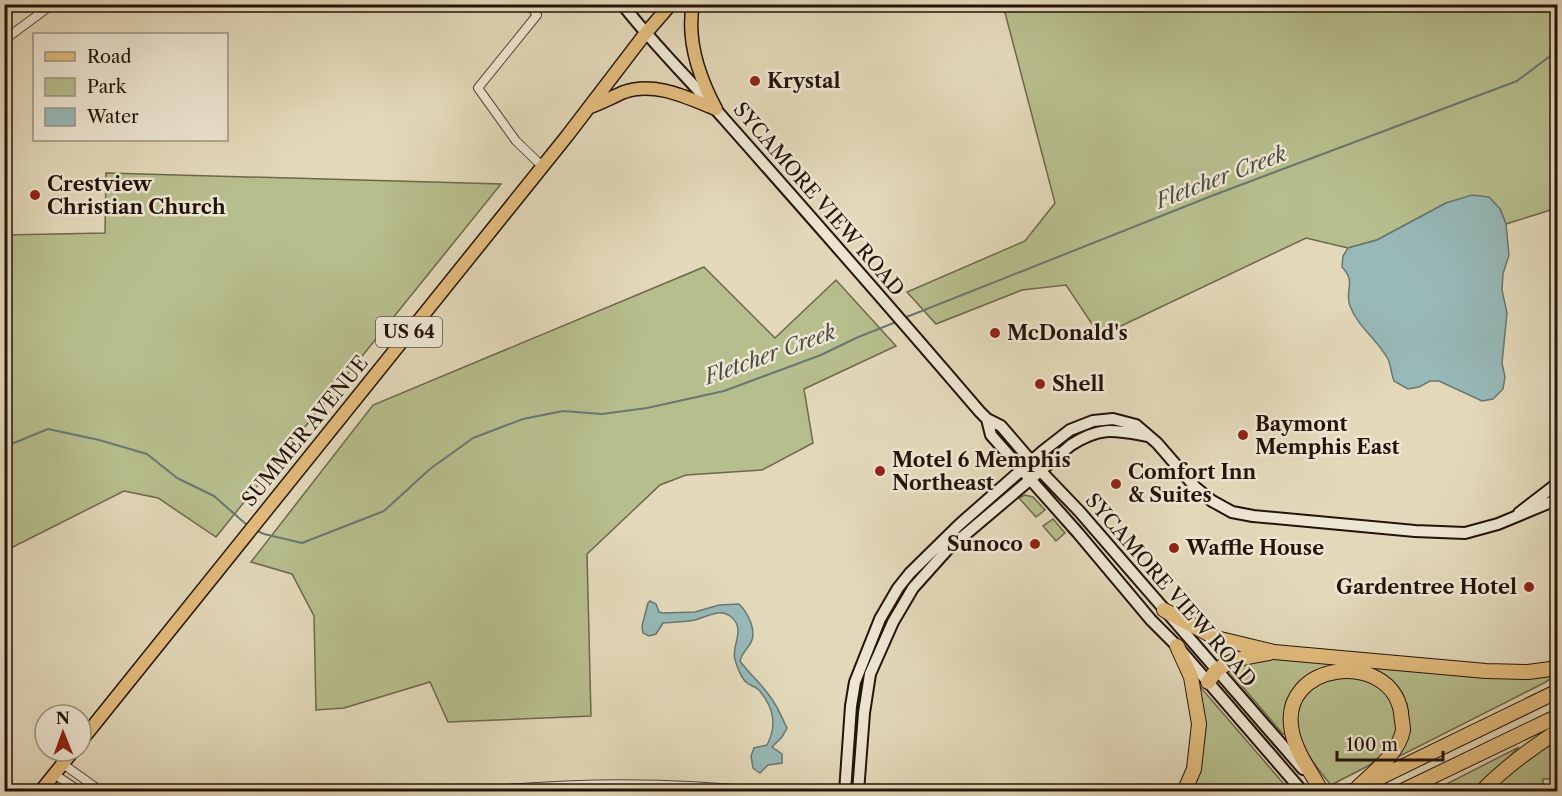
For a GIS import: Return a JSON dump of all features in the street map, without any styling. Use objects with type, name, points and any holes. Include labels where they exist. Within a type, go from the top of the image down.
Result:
[{"type":"highway","points":[[1164,610],[1216,638],[1274,652],[1486,671],[1528,672],[1557,668]]},
{"type":"highway","points":[[1177,646],[1191,677],[1199,724],[1194,769],[1184,792]]},
{"type":"highway","points":[[1208,682],[1217,670],[1242,658],[1274,652]]},
{"type":"highway","points":[[1320,788],[1299,752],[1292,730],[1292,711],[1303,686],[1313,678],[1337,670],[1377,678],[1387,686],[1400,706],[1402,718],[1403,730],[1397,744],[1386,759],[1354,789]]},
{"type":"highway","points":[[1354,789],[1557,691]]},
{"type":"highway","points":[[1400,792],[1557,716]]},
{"type":"highway","points":[[1481,792],[1498,774],[1530,748],[1557,731]]},
{"type":"main road","name":"SYCAMORE VIEW ROAD","points":[[621,4],[645,34],[716,109],[987,419],[1000,426],[1041,470],[1320,788]]},
{"type":"main road","name":"SUMMER AVENUE","points":[[93,726],[671,4]]},
{"type":"main road","points":[[693,4],[691,31],[695,60],[706,91],[716,109]]},
{"type":"main road","points":[[590,107],[607,102],[625,92],[640,89],[663,90],[716,109]]},
{"type":"main road","points":[[845,792],[851,706],[855,682],[880,619],[898,588],[910,573],[960,524],[1071,430],[1093,421],[1113,418],[1136,425],[1178,465],[1196,488],[1220,507],[1232,512],[1275,518],[1456,533],[1476,531],[1498,524],[1557,499]]},
{"type":"main road","name":"SYCAMORE VIEW ROAD","points":[[987,419],[992,435],[1151,620],[1177,646],[1304,792]]},
{"type":"main road","points":[[858,792],[865,704],[870,674],[892,622],[913,588],[947,550],[1071,445],[1094,433],[1120,431],[1148,436]]},
{"type":"main road","points":[[1517,515],[1557,483]]},
{"type":"main road","points":[[40,792],[63,763]]},
{"type":"street","points":[[4,40],[46,9],[49,4]]},
{"type":"street","points":[[529,4],[537,15],[478,88],[516,141],[542,166]]},
{"type":"street","points":[[58,769],[81,792]]},
{"type":"street","points":[[58,769],[102,792]]},
{"type":"street","points":[[474,792],[548,786],[672,783],[765,792]]},
{"type":"green space","points":[[1003,5],[1557,5],[1557,208],[1506,224],[1500,209],[1446,203],[1377,240],[1348,248],[1306,238],[1100,336],[1066,285],[1022,290],[936,324],[907,292],[1025,241],[1055,203]]},
{"type":"green space","points":[[106,173],[501,184],[216,537],[158,498],[124,491],[5,551],[5,235],[105,233]]},
{"type":"green space","points":[[704,267],[775,338],[836,280],[896,346],[804,389],[813,443],[762,470],[686,475],[660,485],[587,554],[591,716],[448,722],[430,682],[344,708],[316,710],[314,616],[292,574],[251,562],[373,405]]},
{"type":"green space","points":[[1025,495],[1033,497],[1045,510],[1036,517],[1019,498]]},
{"type":"green space","points":[[1053,519],[1065,533],[1056,541],[1043,526]]},
{"type":"green space","points":[[1274,656],[1558,674],[1394,759],[1409,724],[1407,704],[1394,684],[1354,665],[1334,665],[1316,671],[1298,684],[1288,734],[1283,734],[1229,671],[1230,667]]},
{"type":"green space","points":[[1328,676],[1361,676],[1388,694],[1398,723],[1395,738],[1384,755],[1331,785],[1302,744],[1295,719],[1296,708],[1302,696]]},
{"type":"green space","points":[[1196,682],[1290,791],[1189,792]]},
{"type":"green space","points":[[1557,737],[1557,779],[1543,779],[1543,790],[1489,792],[1532,752]]},
{"type":"green space","points":[[1519,747],[1474,791],[1433,791]]},
{"type":"water","points":[[1472,195],[1489,197],[1500,209],[1506,224],[1509,255],[1503,274],[1502,290],[1507,313],[1502,363],[1505,377],[1503,389],[1493,399],[1482,401],[1439,381],[1430,381],[1419,387],[1408,389],[1394,381],[1388,359],[1353,313],[1348,295],[1350,282],[1342,267],[1343,256],[1348,248],[1377,240],[1446,203]]},
{"type":"water","points":[[650,601],[656,604],[659,612],[663,613],[695,612],[719,605],[739,604],[749,617],[753,634],[740,661],[764,688],[787,728],[772,747],[782,754],[782,763],[768,765],[760,773],[753,768],[751,756],[754,748],[767,745],[773,723],[771,709],[764,696],[745,681],[738,668],[734,657],[738,632],[735,621],[726,614],[717,613],[695,620],[663,623],[656,634],[649,636],[643,633],[642,626]]},
{"type":"waterway","name":"Fletcher Creek","points":[[904,318],[1214,195],[1517,81],[1558,50]]},
{"type":"waterway","name":"Fletcher Creek","points":[[255,530],[302,543],[384,511],[430,469],[473,438],[523,419],[563,411],[602,414],[647,408],[724,391],[821,355],[896,322]]},
{"type":"waterway","name":"Fletcher Creek","points":[[4,447],[48,429],[99,440],[147,454],[177,478],[214,496],[247,525]]},
{"type":"place","name":"Krystal","points":[[755,81]]},
{"type":"place","name":"Crestview Christian Church","points":[[35,195]]},
{"type":"place","name":"McDonald's","points":[[995,333]]},
{"type":"place","name":"Shell","points":[[1040,384]]},
{"type":"place","name":"Baymont Memphis East","points":[[1243,435]]},
{"type":"place","name":"Motel 6 Memphis Northeast","points":[[880,471]]},
{"type":"place","name":"Comfort Inn & Suites","points":[[1116,484]]},
{"type":"place","name":"Sunoco","points":[[1035,544]]},
{"type":"place","name":"Waffle House","points":[[1174,548]]},
{"type":"place","name":"Gardentree Hotel","points":[[1529,587]]}]
